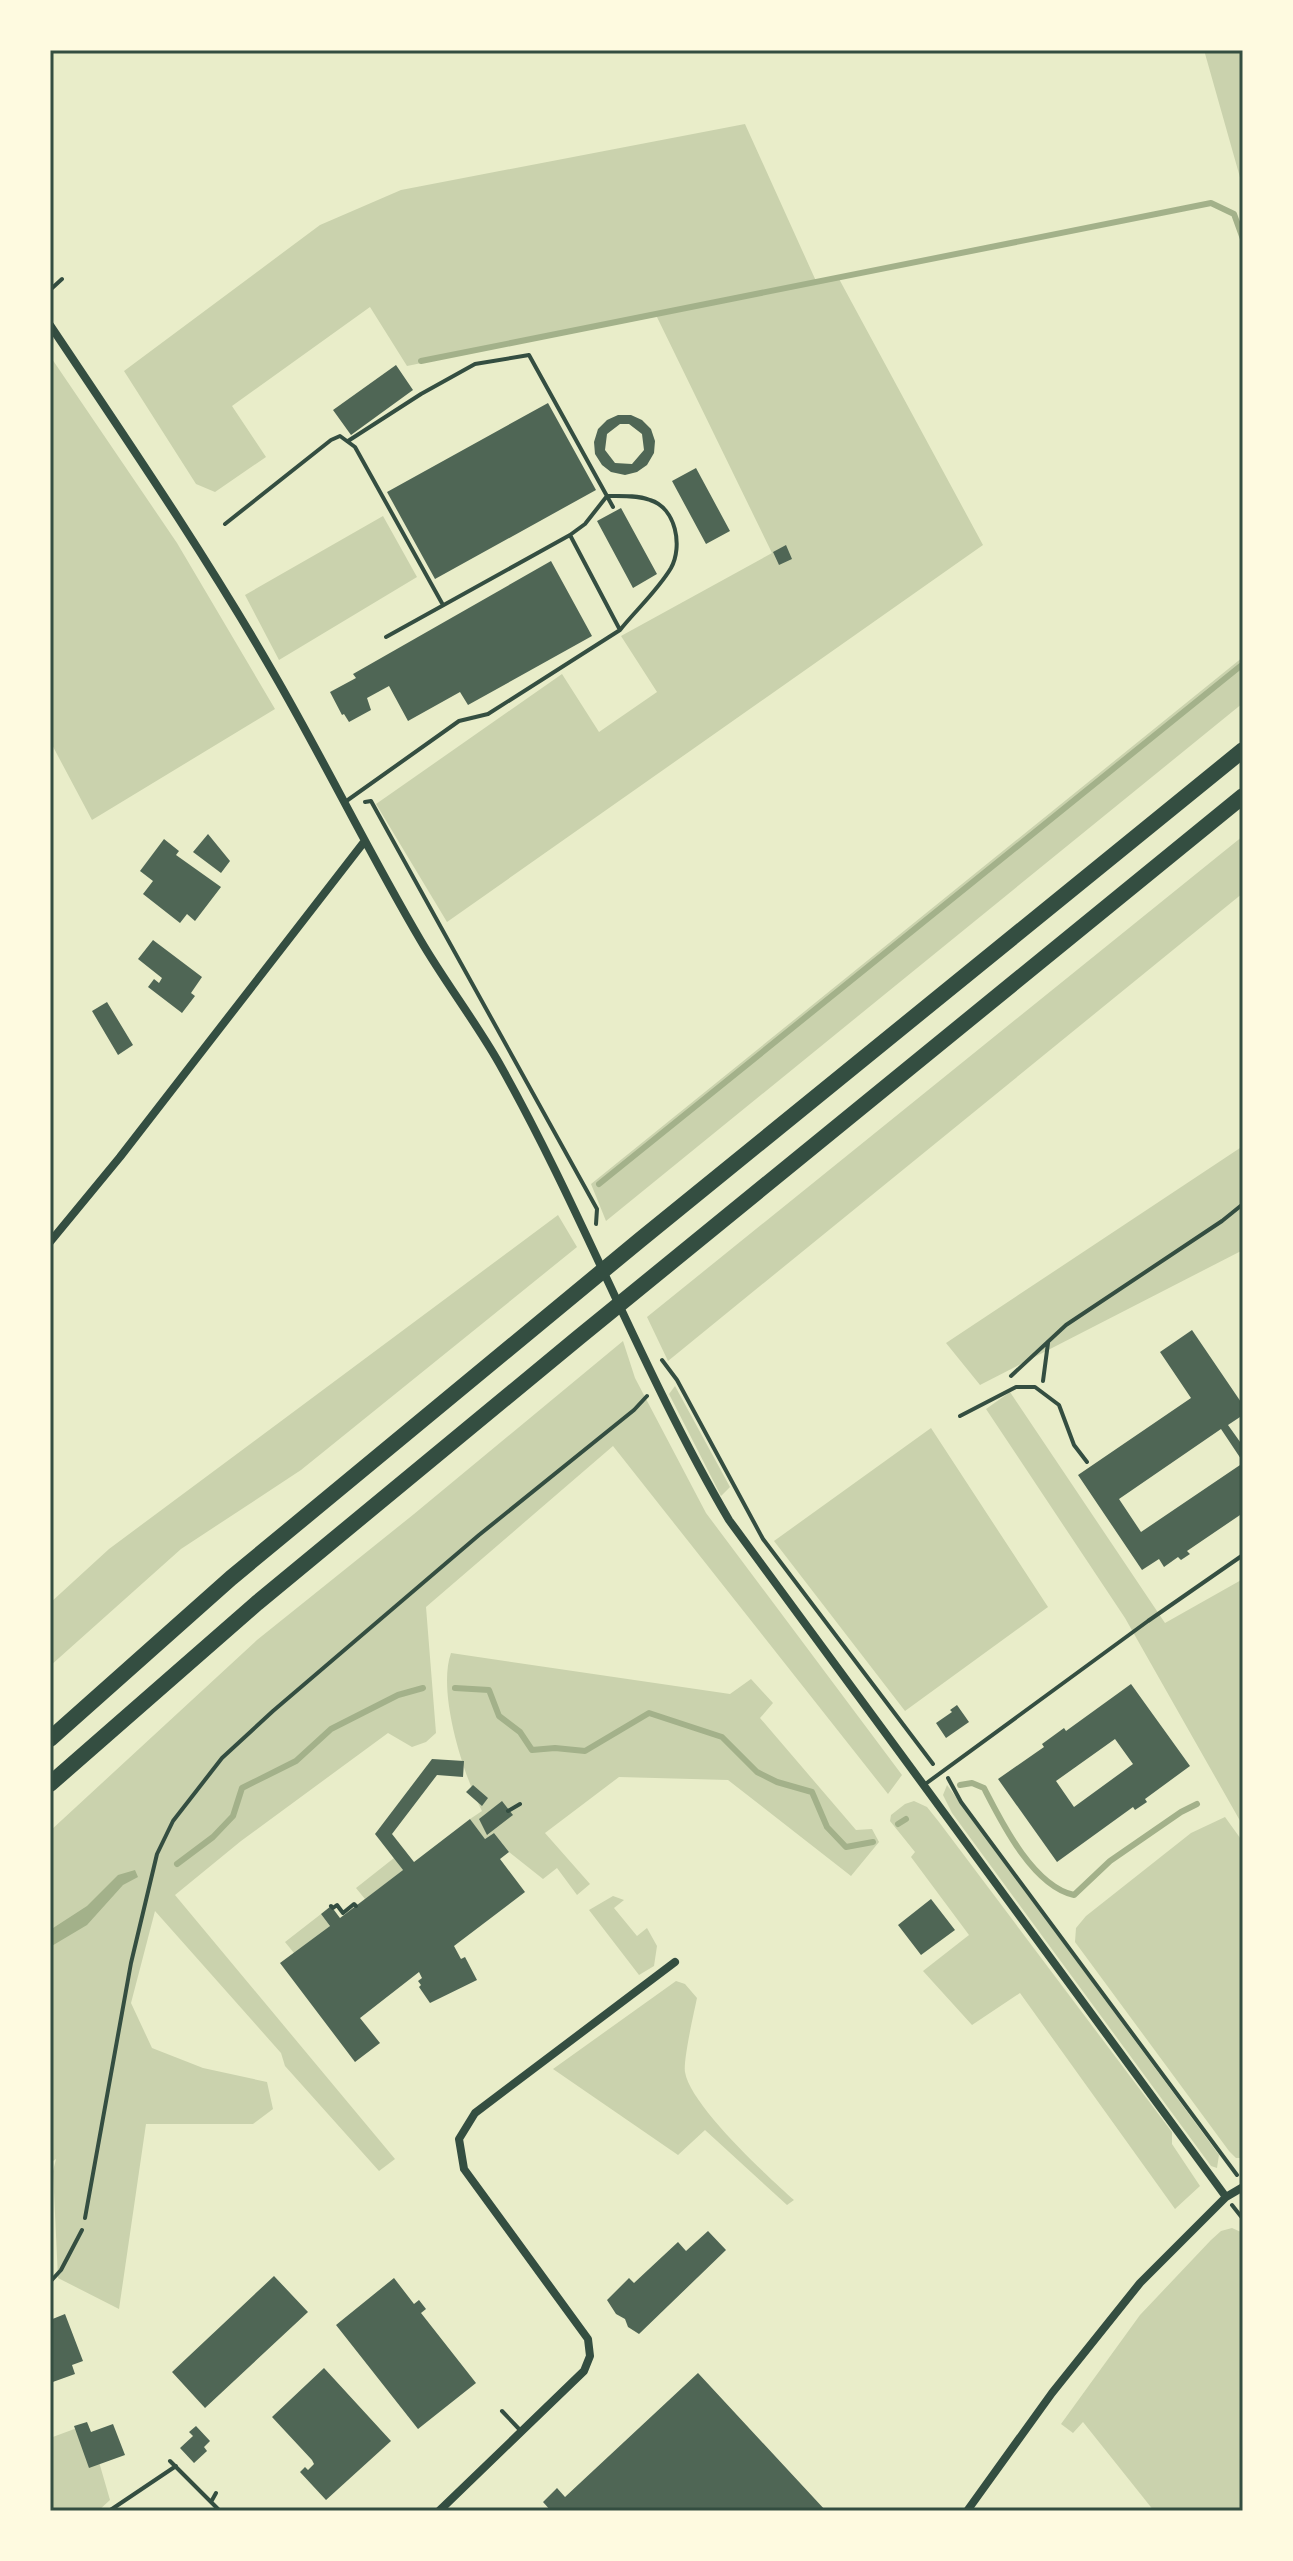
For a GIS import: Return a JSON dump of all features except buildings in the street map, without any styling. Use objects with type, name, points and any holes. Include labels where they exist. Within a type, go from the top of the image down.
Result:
[{"type":"highway","points":[[50,1739],[231,1578],[640,1240],[1243,750]]},
{"type":"highway","points":[[50,1784],[269,1593],[1243,796]]},
{"type":"street","points":[[50,325],[192,536],[275,676],[422,943],[498,1062],[570,1199],[656,1386],[694,1461],[729,1520],[1226,2197]]},
{"type":"street","points":[[50,1242],[364,842]]},
{"type":"street","points":[[439,2511],[584,2371],[590,2356],[588,2339],[464,2169],[459,2139],[475,2113],[675,1962]]},
{"type":"street","points":[[967,2511],[1052,2393],[1140,2283],[1226,2197],[1243,2186]]},
{"type":"lane","points":[[348,441],[475,364],[529,355],[613,507]]},
{"type":"lane","points":[[225,524],[340,436],[355,447],[443,605]]},
{"type":"lane","points":[[343,803],[459,721],[488,714],[620,630],[672,566],[677,543],[674,526],[665,509],[652,500],[607,496]]},
{"type":"lane","points":[[386,637],[570,535],[585,524],[607,496]]},
{"type":"lane","points":[[570,535],[620,630]]},
{"type":"lane","points":[[960,1416],[1016,1387],[1035,1387],[1059,1405],[1074,1445],[1087,1462]]},
{"type":"lane","points":[[924,1785],[1243,1555]]},
{"type":"lane","points":[[50,2282],[61,2270],[82,2230]]},
{"type":"lane","points":[[502,2411],[522,2431]]},
{"type":"lane","points":[[170,2461],[220,2511]]},
{"type":"lane","points":[[109,2511],[176,2466]]},
{"type":"lane","points":[[211,2502],[216,2493]]},
{"type":"path","points":[[50,290],[62,279]]},
{"type":"path","points":[[343,803],[371,801],[382,820]]},
{"type":"path","points":[[998,1395],[1017,1369],[1066,1325],[1243,1204]]},
{"type":"path","points":[[1042,1391],[1049,1340]]},
{"type":"path","points":[[677,1380],[763,1539],[942,1772],[1243,2186]]},
{"type":"path","points":[[82,2230],[131,1963],[157,1854],[173,1821],[222,1758],[273,1711],[479,1535],[634,1410],[656,1386]]},
{"type":"path","points":[[508,1811],[520,1804]]},
{"type":"path","points":[[331,1906],[337,1905],[343,1913],[354,1904],[356,1906]]},
{"type":"path","points":[[1242,2208],[1242,2218]]},
{"type":"shaded area","points":[[1204,50],[1243,50],[1243,188]]},
{"type":"shaded area","points":[[745,124],[816,281],[838,277],[983,545],[447,922],[376,804],[562,674],[599,732],[657,692],[621,636],[772,553],[656,315],[407,366],[370,307],[232,406],[266,457],[215,492],[196,484],[124,371],[320,225],[401,190]]},
{"type":"shaded area","points":[[50,356],[177,543],[275,709],[92,820],[50,741]]},
{"type":"shaded area","points":[[383,516],[417,577],[279,660],[245,595]]},
{"type":"shaded area","points":[[1243,657],[1243,703],[606,1221],[591,1184]]},
{"type":"shaded area","points":[[1243,836],[1243,893],[668,1361],[647,1317]]},
{"type":"shaded area","points":[[1243,1146],[1243,1250],[980,1385],[946,1343]]},
{"type":"shaded area","points":[[558,1215],[577,1247],[301,1470],[181,1549],[50,1666],[50,1603],[109,1549]]},
{"type":"shaded area","points":[[623,1341],[635,1378],[706,1513],[902,1775],[888,1794],[613,1446],[426,1607],[436,1733],[426,1742],[412,1747],[388,1733],[241,1841],[175,1895],[395,2159],[379,2171],[285,2066],[281,2053],[155,1911],[131,2003],[152,2048],[203,2068],[267,2082],[273,2109],[253,2124],[146,2124],[119,2309],[58,2278],[53,2171],[56,2159],[50,2163],[50,1831],[257,1640]]},
{"type":"shaded area","points":[[675,1386],[730,1487],[721,1496],[669,1394]]},
{"type":"shaded area","points":[[1010,1392],[1165,1623],[1243,1579],[1243,1826],[1125,1618],[986,1409]]},
{"type":"shaded area","points":[[931,1428],[1048,1607],[905,1711],[774,1541]]},
{"type":"shaded area","points":[[451,1653],[730,1694],[751,1679],[773,1703],[760,1718],[856,1830],[872,1829],[879,1842],[851,1876],[728,1780],[619,1777],[545,1833],[590,1884],[577,1895],[557,1868],[543,1879],[509,1852],[494,1833],[485,1839],[470,1819],[482,1811],[454,1733],[447,1689]]},
{"type":"shaded area","points":[[947,1785],[1219,2155],[1217,2168],[1211,2166],[952,1813],[943,1795]]},
{"type":"shaded area","points":[[914,1801],[927,1807],[939,1822],[1172,2132],[1172,2144],[1200,2186],[1175,2209],[1020,1993],[972,2025],[923,1971],[969,1935],[911,1857],[915,1852],[890,1821],[891,1815]]},
{"type":"shaded area","points":[[1225,1817],[1243,1842],[1243,2158],[1236,2158],[1229,2151],[1075,1942],[1076,1928],[1086,1916],[1191,1833]]},
{"type":"shaded area","points":[[394,1858],[403,1870],[365,1899],[356,1888]]},
{"type":"shaded area","points":[[135,1870],[138,1877],[123,1885],[87,1925],[50,1947],[50,1930],[87,1906],[118,1875]]},
{"type":"shaded area","points":[[613,1896],[624,1900],[614,1908],[637,1936],[647,1928],[657,1946],[654,1966],[639,1975],[589,1910]]},
{"type":"shaded area","points":[[321,1914],[330,1926],[294,1953],[285,1942]]},
{"type":"shaded area","points":[[676,1981],[685,1984],[697,1998],[685,2066],[690,2086],[700,2103],[732,2140],[794,2200],[787,2205],[705,2130],[678,2155],[553,2069]]},
{"type":"shaded area","points":[[1232,2228],[1243,2233],[1243,2511],[1154,2511],[1083,2422],[1073,2433],[1061,2424],[1140,2315],[1211,2240],[1221,2231]]},
{"type":"shaded area","points":[[88,2424],[110,2500],[98,2511],[50,2511],[50,2438]]},
{"type":"waterway","points":[[421,361],[1211,203],[1234,214],[1243,239]]},
{"type":"waterway","points":[[599,1184],[1243,664]]},
{"type":"waterway","points":[[177,1864],[213,1837],[233,1816],[242,1788],[296,1761],[331,1729],[398,1695],[423,1688]]},
{"type":"waterway","points":[[455,1688],[489,1690],[499,1716],[520,1732],[532,1750],[555,1748],[585,1751],[649,1713],[722,1737],[757,1772],[777,1782],[812,1792],[827,1827],[846,1847],[873,1842]]},
{"type":"waterway","points":[[960,1785],[972,1783],[984,1788],[1010,1835],[1032,1866],[1059,1889],[1074,1895],[1110,1861],[1197,1804]]},
{"type":"waterway","points":[[898,1824],[906,1819]]}]
